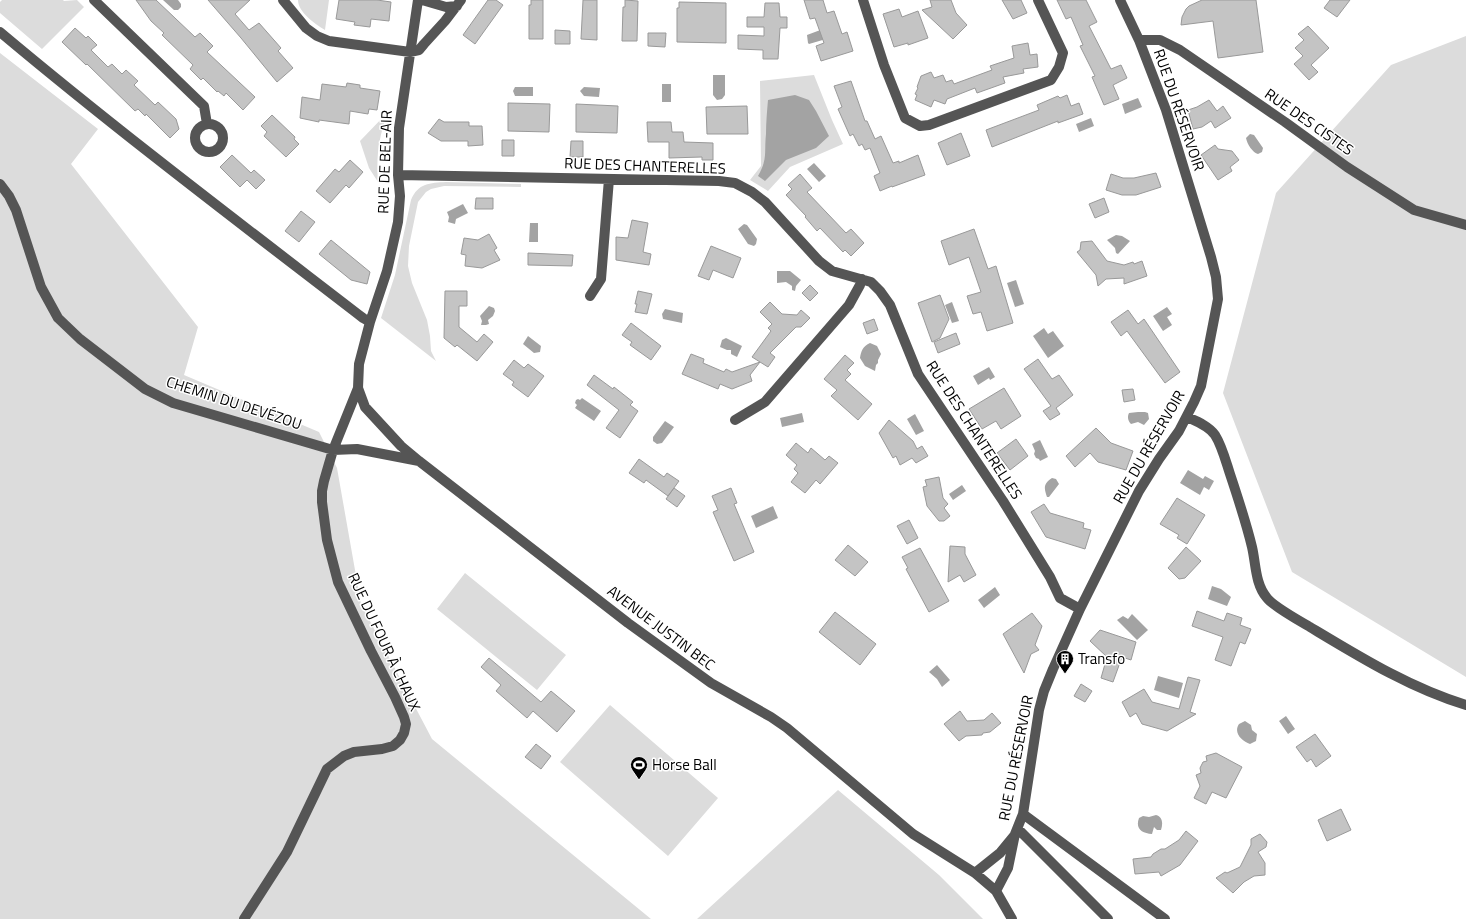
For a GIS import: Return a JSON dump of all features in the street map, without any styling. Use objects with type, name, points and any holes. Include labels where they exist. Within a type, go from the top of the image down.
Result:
[{"type":"street","points":[[94,0],[204,106],[207,124]]},
{"type":"street","points":[[283,0],[306,28],[317,36],[329,41],[410,52],[419,50],[459,3]]},
{"type":"street","name":"RUE DE BEL-AIR","points":[[370,322],[387,271],[398,222],[400,196],[398,175],[399,128],[418,0]]},
{"type":"street","points":[[422,0],[446,7],[459,3]]},
{"type":"street","points":[[863,0],[884,65],[905,118],[920,126],[929,125],[1051,80],[1059,67],[1063,53],[1038,0]]},
{"type":"street","name":"RUE DU RÉSERVOIR","points":[[996,891],[1008,868],[1023,814],[1035,733],[1043,698],[1053,669],[1080,609],[1139,491],[1179,431],[1201,386],[1218,299],[1218,288],[1211,257],[1166,110],[1139,40],[1120,0]]},
{"type":"street","points":[[0,32],[47,72],[173,171],[370,322]]},
{"type":"street","name":"RUE DES CISTES","points":[[1139,40],[1160,40],[1180,50],[1285,122],[1347,167],[1414,210],[1466,225]]},
{"type":"street","name":"RUE DES CHANTERELLES","points":[[398,175],[719,181],[735,183],[752,192],[764,202],[819,261],[843,274],[871,282],[880,291],[890,305],[918,374],[1003,501],[1050,577],[1060,598],[1080,609]]},
{"type":"street","points":[[590,296],[601,279],[610,179]]},
{"type":"street","name":"CHEMIN DU DEVÉZOU","points":[[0,184],[9,196],[16,210],[41,287],[58,318],[80,339],[145,389],[174,403],[333,450]]},
{"type":"street","points":[[735,420],[765,402],[849,305],[862,279]]},
{"type":"street","name":"AVENUE JUSTIN BEC","points":[[370,322],[359,364],[358,388],[365,407],[397,442],[419,461],[628,623],[711,683],[788,728],[913,834],[975,873],[996,891],[1012,919]]},
{"type":"street","name":"RUE DU FOUR À CHAUX","points":[[244,919],[287,852],[327,769],[344,756],[354,752],[382,749],[393,746],[400,740],[404,733],[406,724],[395,697],[370,651],[346,600],[332,562],[322,502],[322,491],[333,450],[358,388]]},
{"type":"street","points":[[1187,417],[1211,431],[1215,435],[1224,455],[1245,519],[1260,586],[1268,599],[1292,616],[1373,665],[1441,697],[1466,706]]},
{"type":"street","points":[[333,450],[357,449],[419,461]]},
{"type":"street","points":[[1023,814],[1165,919]]},
{"type":"street","points":[[1017,832],[1108,919]]},
{"type":"street","name":"RUE DU RÉSERVOIR","points":[[975,873],[1000,853],[1017,832]]},
{"type":"shaded area","points":[[2,0],[77,0],[84,7],[42,49],[0,13],[0,2]]},
{"type":"shaded area","points":[[163,0],[178,0],[181,7],[178,10],[174,10]]},
{"type":"shaded area","points":[[298,0],[329,0],[325,30],[304,13]]},
{"type":"shaded area","points":[[823,29],[826,39],[808,43],[807,35]]},
{"type":"shaded area","points":[[1466,36],[1466,677],[1292,572],[1223,393],[1276,193],[1391,65]]},
{"type":"shaded area","points":[[0,53],[98,129],[71,164],[198,327],[184,375],[319,432],[337,468],[361,604],[432,739],[651,919],[0,919]]},
{"type":"shaded area","points":[[713,75],[725,75],[725,95],[722,99],[717,100],[713,95]]},
{"type":"shaded area","points":[[814,75],[843,144],[790,167],[768,191],[750,180],[761,166],[760,81]]},
{"type":"shaded area","points":[[662,84],[671,84],[671,102],[662,102]]},
{"type":"shaded area","points":[[515,87],[533,87],[533,96],[515,96],[513,91]]},
{"type":"shaded area","points":[[584,87],[600,88],[599,97],[584,96],[580,91]]},
{"type":"shaded area","points":[[795,95],[809,100],[829,136],[816,148],[786,160],[765,181],[758,176],[763,165],[765,155],[768,100]]},
{"type":"shaded area","points":[[1138,98],[1142,107],[1125,114],[1122,104]]},
{"type":"shaded area","points":[[387,113],[379,147],[377,163],[378,182],[369,168],[360,141]]},
{"type":"shaded area","points":[[1091,118],[1094,126],[1079,132],[1076,124]]},
{"type":"shaded area","points":[[1250,134],[1254,135],[1263,148],[1262,152],[1258,154],[1250,148],[1246,138]]},
{"type":"shaded area","points":[[814,163],[826,176],[819,182],[807,169]]},
{"type":"shaded area","points":[[446,182],[521,184],[521,187],[444,186],[431,189],[426,192],[418,202],[409,246],[408,266],[412,283],[427,320],[431,351],[436,361],[381,318],[395,275],[411,200],[417,190],[421,187]]},
{"type":"shaded area","points":[[463,204],[468,213],[456,219],[455,224],[448,222],[449,217],[447,212]]},
{"type":"shaded area","points":[[530,223],[538,223],[538,242],[529,242]]},
{"type":"shaded area","points":[[744,224],[747,225],[757,239],[754,246],[748,244],[738,229]]},
{"type":"shaded area","points":[[1116,235],[1122,236],[1130,241],[1118,254],[1116,253],[1115,248],[1107,240]]},
{"type":"shaded area","points":[[777,271],[790,271],[801,280],[796,286],[795,291],[792,290],[792,286],[786,282],[777,283]]},
{"type":"shaded area","points":[[1016,280],[1024,304],[1015,307],[1007,283]]},
{"type":"shaded area","points":[[952,302],[959,321],[952,323],[945,305]]},
{"type":"shaded area","points":[[489,306],[494,308],[495,311],[493,316],[488,320],[489,324],[481,325],[482,321],[480,316]]},
{"type":"shaded area","points":[[1167,307],[1172,314],[1167,317],[1172,325],[1163,331],[1153,316]]},
{"type":"shaded area","points":[[665,309],[683,313],[682,323],[663,319],[662,314]]},
{"type":"shaded area","points":[[1044,328],[1048,334],[1053,331],[1064,346],[1048,358],[1033,336]]},
{"type":"shaded area","points":[[528,336],[541,346],[540,352],[534,353],[523,344]]},
{"type":"shaded area","points":[[726,338],[742,346],[737,357],[731,354],[731,350],[720,347],[722,340]]},
{"type":"shaded area","points":[[870,343],[877,346],[881,354],[875,371],[865,366],[860,358],[863,349]]},
{"type":"shaded area","points":[[989,367],[995,377],[990,380],[989,378],[978,385],[973,376]]},
{"type":"shaded area","points":[[582,398],[601,411],[594,421],[575,408],[577,405],[575,403],[576,400],[580,400]]},
{"type":"shaded area","points":[[802,413],[804,422],[782,427],[780,418]]},
{"type":"shaded area","points":[[1129,413],[1148,413],[1149,419],[1144,425],[1138,422],[1131,424],[1129,420]]},
{"type":"shaded area","points":[[915,414],[924,431],[916,435],[907,419]]},
{"type":"shaded area","points":[[665,421],[674,427],[662,443],[657,444],[653,441],[653,437]]},
{"type":"shaded area","points":[[1040,440],[1048,457],[1040,461],[1034,454],[1035,451],[1032,444]]},
{"type":"shaded area","points":[[1188,470],[1203,479],[1205,476],[1214,481],[1209,490],[1204,487],[1200,495],[1180,483]]},
{"type":"shaded area","points":[[1052,478],[1056,479],[1059,484],[1049,497],[1047,497],[1045,486]]},
{"type":"shaded area","points":[[962,485],[966,491],[953,500],[949,494]]},
{"type":"shaded area","points":[[773,506],[778,518],[756,528],[751,516]]},
{"type":"shaded area","points":[[465,573],[566,655],[537,690],[437,609]]},
{"type":"shaded area","points":[[1212,586],[1221,589],[1231,597],[1227,606],[1208,599]]},
{"type":"shaded area","points":[[995,587],[1000,595],[984,608],[978,600]]},
{"type":"shaded area","points":[[1132,614],[1148,630],[1137,640],[1117,620],[1123,616],[1128,619]]},
{"type":"shaded area","points":[[937,665],[950,680],[942,687],[937,679],[929,672]]},
{"type":"shaded area","points":[[1158,676],[1183,683],[1179,698],[1154,690]]},
{"type":"shaded area","name":"Horse Ball","points":[[610,705],[718,798],[668,856],[560,762]]},
{"type":"shaded area","points":[[1286,716],[1295,729],[1288,734],[1279,721]]},
{"type":"shaded area","points":[[1245,721],[1251,725],[1252,730],[1257,734],[1256,741],[1250,744],[1241,739],[1237,730],[1239,724]]},
{"type":"shaded area","points":[[838,790],[939,875],[983,919],[697,919]]},
{"type":"shaded area","points":[[1156,815],[1160,817],[1162,821],[1161,830],[1157,830],[1154,827],[1152,834],[1145,833],[1140,830],[1138,825],[1139,818],[1143,816],[1149,817]]},
{"type":"building","points":[[136,0],[156,0],[195,37],[200,33],[213,46],[207,52],[255,97],[243,110],[226,93],[224,96],[218,91],[217,92],[203,78],[201,80],[190,69],[193,65],[162,35],[164,33],[151,21]]},
{"type":"building","points":[[208,0],[250,0],[235,14],[249,30],[259,23],[281,48],[278,51],[293,68],[277,82]]},
{"type":"building","points":[[339,0],[377,0],[391,2],[389,21],[371,19],[370,27],[354,25],[355,22],[336,19]]},
{"type":"building","points":[[488,0],[496,0],[503,5],[475,44],[463,35]]},
{"type":"building","points":[[531,0],[543,0],[543,39],[529,39],[529,5],[531,5]]},
{"type":"building","points":[[583,0],[597,0],[597,40],[581,39]]},
{"type":"building","points":[[625,0],[638,1],[637,41],[622,41],[623,7],[625,7]]},
{"type":"building","points":[[804,0],[823,0],[827,13],[834,11],[842,34],[847,32],[853,51],[821,61],[816,46],[824,43],[815,18],[810,19]]},
{"type":"building","points":[[930,0],[951,0],[956,13],[967,25],[953,39],[922,10],[932,7]]},
{"type":"building","points":[[1002,0],[1021,0],[1027,13],[1013,19]]},
{"type":"building","points":[[1057,0],[1086,0],[1097,22],[1089,26],[1111,69],[1121,65],[1127,78],[1113,85],[1119,99],[1104,105],[1092,77],[1095,76],[1080,46],[1083,45],[1071,17],[1066,19]]},
{"type":"building","points":[[1202,0],[1256,0],[1263,52],[1218,58],[1213,21],[1181,25],[1182,17],[1186,9]]},
{"type":"building","points":[[1330,0],[1350,0],[1337,17],[1324,8]]},
{"type":"building","points":[[679,2],[726,3],[726,43],[677,42],[677,8],[679,8]]},
{"type":"building","points":[[765,3],[779,3],[780,17],[787,17],[787,28],[780,28],[778,59],[763,59],[763,50],[738,49],[738,35],[764,36],[764,27],[747,27],[747,17],[764,17]]},
{"type":"building","points":[[899,9],[902,17],[918,11],[928,38],[908,45],[908,43],[894,47],[883,14]]},
{"type":"building","points":[[1308,26],[1329,48],[1311,65],[1318,72],[1309,80],[1294,64],[1303,56],[1295,48],[1304,40],[1298,34]]},
{"type":"building","points":[[75,28],[86,38],[88,36],[97,45],[91,50],[108,67],[112,64],[122,74],[126,70],[138,81],[134,85],[155,105],[158,102],[176,119],[179,129],[170,138],[146,114],[145,116],[138,109],[135,111],[62,42]]},
{"type":"building","points":[[555,30],[570,31],[570,44],[555,44]]},
{"type":"building","points":[[648,33],[666,33],[665,47],[648,46]]},
{"type":"building","points":[[1028,43],[1030,55],[1037,54],[1038,67],[1023,69],[1024,73],[1003,77],[1005,83],[977,93],[975,88],[947,99],[945,104],[934,100],[931,107],[915,100],[917,95],[915,94],[921,76],[931,72],[934,78],[943,75],[946,82],[952,80],[954,84],[992,70],[990,66],[1014,58],[1012,46]]},
{"type":"building","points":[[851,81],[865,121],[867,121],[875,139],[881,136],[893,163],[899,161],[899,163],[918,155],[925,175],[880,191],[874,176],[880,173],[870,148],[865,150],[862,144],[859,146],[853,134],[850,136],[838,109],[842,107],[834,86]]},
{"type":"building","points":[[347,83],[360,85],[360,88],[380,91],[377,110],[369,109],[368,114],[350,111],[349,124],[319,120],[319,122],[300,118],[302,97],[320,100],[322,84],[346,87]]},
{"type":"building","points":[[1067,95],[1071,106],[1079,103],[1083,114],[1058,123],[1058,121],[992,147],[986,130],[1039,110],[1037,105],[1058,96],[1060,98]]},
{"type":"building","points":[[1209,100],[1217,111],[1223,106],[1231,118],[1215,128],[1211,121],[1202,127],[1193,129],[1188,110]]},
{"type":"building","points":[[508,103],[550,104],[549,132],[508,131]]},
{"type":"building","points":[[576,104],[618,106],[617,133],[576,132]]},
{"type":"building","points":[[747,106],[748,134],[707,134],[706,107]]},
{"type":"building","points":[[272,115],[295,137],[294,139],[299,144],[286,157],[264,136],[267,132],[261,126]]},
{"type":"building","points":[[439,119],[444,122],[469,122],[469,126],[482,126],[483,145],[468,146],[468,141],[441,141],[428,133]]},
{"type":"building","points":[[647,122],[671,122],[672,132],[683,132],[684,142],[713,143],[713,160],[702,160],[702,157],[669,158],[669,142],[648,142]]},
{"type":"building","points":[[961,133],[970,156],[947,165],[938,143]]},
{"type":"building","points":[[502,140],[514,140],[514,156],[502,156]]},
{"type":"building","points":[[571,141],[583,141],[583,157],[570,157]]},
{"type":"building","points":[[1215,145],[1218,149],[1232,151],[1239,160],[1230,167],[1232,171],[1218,180],[1201,155]]},
{"type":"building","points":[[232,155],[251,173],[254,170],[265,180],[256,189],[247,180],[240,187],[220,167]]},
{"type":"building","points":[[350,160],[363,172],[349,188],[346,185],[330,203],[316,191],[335,169],[339,172]]},
{"type":"building","points":[[1156,173],[1161,187],[1136,195],[1122,195],[1106,190],[1111,174],[1123,178],[1134,178]]},
{"type":"building","points":[[800,174],[812,188],[807,192],[846,233],[851,229],[864,243],[851,256],[845,250],[843,252],[820,228],[817,231],[805,217],[806,216],[786,195],[792,189],[788,185]]},
{"type":"building","points":[[476,198],[493,198],[493,209],[475,209]]},
{"type":"building","points":[[1104,198],[1109,212],[1095,218],[1089,204]]},
{"type":"building","points":[[301,211],[315,222],[299,242],[285,231]]},
{"type":"building","points":[[632,220],[648,223],[643,252],[651,254],[649,265],[616,260],[616,237],[628,238]]},
{"type":"building","points":[[974,229],[988,269],[996,266],[1013,323],[987,331],[981,312],[973,314],[967,296],[981,292],[969,257],[949,265],[941,241]]},
{"type":"building","points":[[489,234],[497,248],[494,250],[500,260],[482,268],[465,266],[466,255],[461,254],[464,238],[478,240]]},
{"type":"building","points":[[331,240],[370,272],[367,284],[351,280],[319,254]]},
{"type":"building","points":[[1092,241],[1107,261],[1124,265],[1142,261],[1147,276],[1124,284],[1124,278],[1106,279],[1098,286],[1096,275],[1077,252],[1080,250],[1081,242]]},
{"type":"building","points":[[711,246],[741,258],[733,278],[713,270],[709,280],[698,276]]},
{"type":"building","points":[[528,253],[573,255],[572,266],[528,265]]},
{"type":"building","points":[[810,285],[818,293],[810,301],[802,293]]},
{"type":"building","points":[[445,291],[467,291],[467,306],[459,306],[459,327],[477,342],[484,334],[493,342],[477,361],[457,345],[455,347],[444,338]]},
{"type":"building","points":[[638,291],[652,294],[647,314],[635,312]]},
{"type":"building","points":[[940,295],[949,319],[940,338],[932,342],[918,303]]},
{"type":"building","points":[[770,302],[782,314],[797,315],[801,310],[810,318],[801,327],[796,327],[770,353],[775,357],[768,367],[752,357],[771,331],[768,328],[772,324],[760,312]]},
{"type":"building","points":[[1128,310],[1138,324],[1144,319],[1180,372],[1165,383],[1127,331],[1121,336],[1111,322]]},
{"type":"building","points":[[874,319],[878,330],[867,334],[863,323]]},
{"type":"building","points":[[631,323],[661,346],[651,360],[630,345],[632,342],[622,335]]},
{"type":"building","points":[[956,333],[960,344],[938,353],[934,342]]},
{"type":"building","points":[[691,354],[704,359],[703,363],[724,372],[726,369],[732,372],[760,362],[750,375],[752,381],[732,389],[720,384],[718,389],[682,374]]},
{"type":"building","points":[[845,355],[854,363],[847,370],[851,374],[845,380],[872,404],[858,420],[831,396],[837,390],[824,379]]},
{"type":"building","points":[[1038,359],[1052,379],[1059,375],[1073,395],[1056,408],[1060,414],[1050,420],[1043,411],[1051,406],[1024,369]]},
{"type":"building","points":[[514,360],[524,368],[528,364],[544,376],[528,397],[512,385],[514,382],[503,374]]},
{"type":"building","points":[[594,375],[613,389],[614,387],[633,402],[630,405],[638,411],[620,438],[606,428],[619,410],[587,385]]},
{"type":"building","points":[[1004,388],[1021,416],[1001,429],[996,421],[982,429],[969,409]]},
{"type":"building","points":[[1133,389],[1135,400],[1124,402],[1122,390]]},
{"type":"building","points":[[889,420],[913,441],[917,449],[922,446],[928,456],[916,463],[912,458],[900,465],[896,456],[893,458],[879,433]]},
{"type":"building","points":[[1096,428],[1111,443],[1133,451],[1126,470],[1098,462],[1090,453],[1075,467],[1066,456]]},
{"type":"building","points":[[1016,439],[1028,456],[1010,470],[997,453]]},
{"type":"building","points":[[796,443],[808,453],[811,448],[825,460],[829,456],[838,463],[820,484],[816,480],[805,493],[791,482],[798,473],[794,469],[797,465],[786,455]]},
{"type":"building","points":[[639,459],[664,477],[667,473],[679,481],[668,496],[646,480],[644,483],[629,473]]},
{"type":"building","points":[[939,477],[943,498],[948,504],[944,508],[950,516],[944,521],[939,521],[927,506],[923,487],[927,486],[925,480]]},
{"type":"building","points":[[674,488],[685,496],[677,507],[666,499]]},
{"type":"building","points":[[731,488],[737,503],[734,504],[754,552],[734,561],[713,512],[718,510],[712,496]]},
{"type":"building","points":[[1177,498],[1205,515],[1187,544],[1177,538],[1179,535],[1160,524]]},
{"type":"building","points":[[1044,504],[1050,513],[1084,523],[1083,528],[1091,530],[1085,549],[1046,537],[1031,512]]},
{"type":"building","points":[[909,520],[918,538],[907,544],[897,526]]},
{"type":"building","points":[[848,545],[868,562],[855,576],[835,560]]},
{"type":"building","points":[[950,546],[965,547],[965,554],[976,575],[964,582],[960,575],[948,582]]},
{"type":"building","points":[[1186,547],[1201,561],[1185,578],[1179,579],[1168,568]]},
{"type":"building","points":[[920,548],[949,601],[929,612],[906,569],[908,568],[902,557]]},
{"type":"building","points":[[1197,611],[1224,621],[1227,613],[1242,618],[1240,625],[1251,629],[1245,644],[1240,642],[1231,666],[1215,660],[1223,637],[1192,626]]},
{"type":"building","points":[[835,612],[876,644],[860,665],[819,632]]},
{"type":"building","points":[[1032,613],[1042,626],[1035,645],[1039,650],[1031,654],[1024,673],[1003,634]]},
{"type":"building","points":[[1100,630],[1136,642],[1131,660],[1122,657],[1113,682],[1101,678],[1107,657],[1090,641]]},
{"type":"building","points":[[489,658],[541,702],[551,691],[575,711],[557,732],[533,711],[527,718],[496,691],[501,685],[481,667]]},
{"type":"building","points":[[1188,677],[1200,680],[1190,712],[1196,714],[1167,731],[1142,724],[1136,713],[1130,717],[1122,702],[1144,689],[1152,702],[1179,709]]},
{"type":"building","points":[[1081,684],[1092,691],[1085,702],[1074,696]]},
{"type":"building","points":[[960,711],[967,721],[984,720],[992,713],[1001,723],[990,732],[983,733],[982,735],[966,736],[959,741],[944,724]]},
{"type":"building","points":[[1315,734],[1331,756],[1316,767],[1311,759],[1307,762],[1296,747]]},
{"type":"building","points":[[536,744],[551,756],[541,769],[525,757]]},
{"type":"building","points":[[1216,753],[1242,767],[1226,798],[1212,792],[1206,804],[1194,798],[1200,786],[1196,775],[1201,773],[1200,768],[1203,762],[1207,761],[1206,756]]},
{"type":"building","points":[[1341,809],[1351,830],[1327,841],[1318,820]]},
{"type":"building","points":[[1186,831],[1198,841],[1180,865],[1161,876],[1159,872],[1135,874],[1133,859],[1151,857],[1161,849],[1165,849],[1179,840]]},
{"type":"building","points":[[1260,834],[1267,842],[1266,847],[1258,852],[1265,863],[1265,875],[1254,876],[1244,882],[1233,893],[1216,878],[1225,872],[1227,873],[1240,867],[1251,845],[1251,839]]},
{"type":"place","name":"Transfo","points":[[1065,674]]},
{"type":"place","name":"Horse Ball","points":[[639,780]]}]
